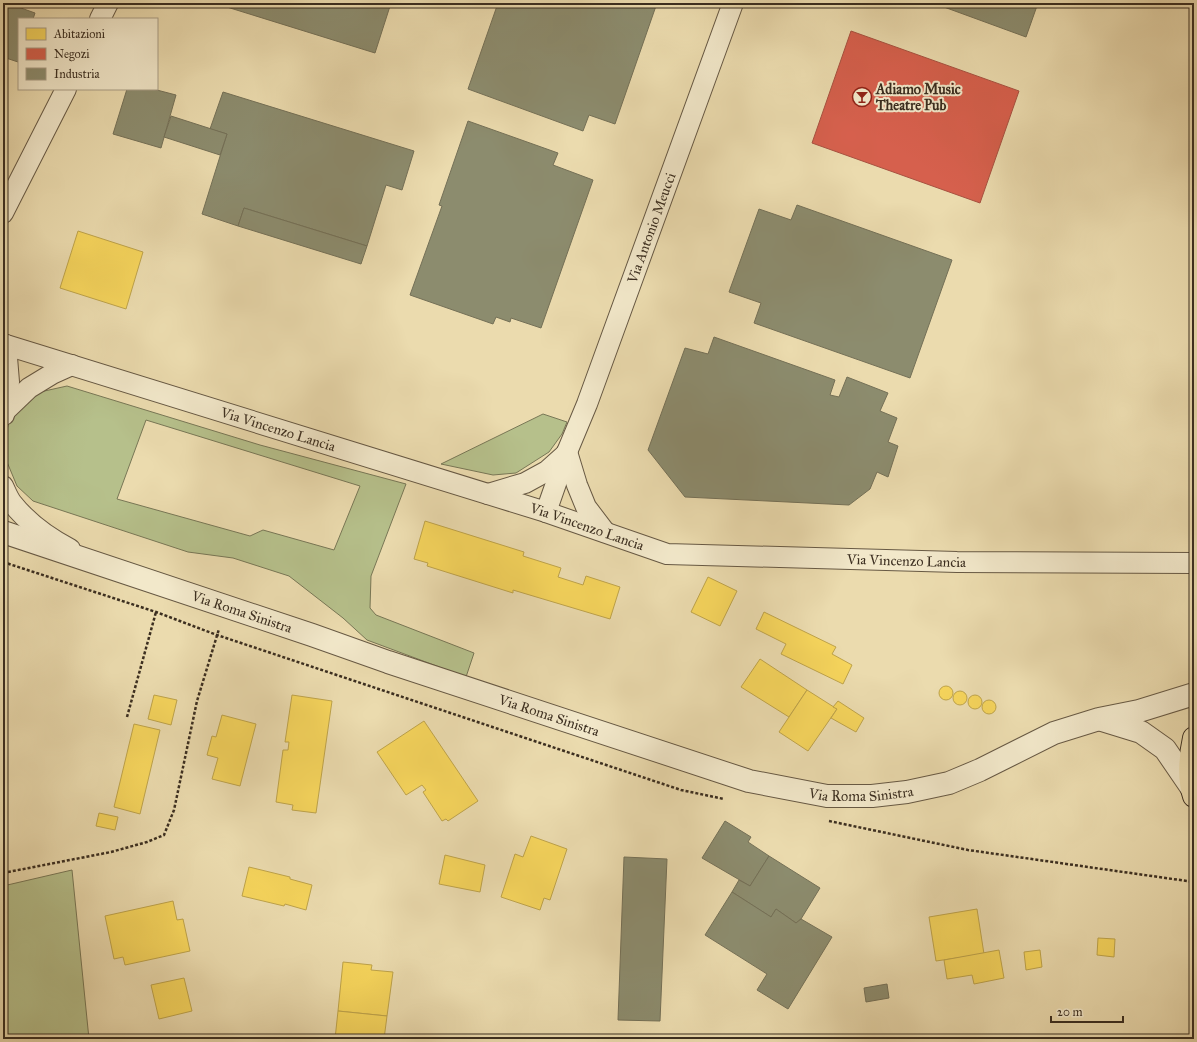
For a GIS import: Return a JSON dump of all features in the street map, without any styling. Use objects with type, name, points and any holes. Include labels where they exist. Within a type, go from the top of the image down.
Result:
[{"type":"main road","points":[[1193,792],[1191,753],[1194,738]]},
{"type":"street","points":[[100,18],[108,3]]},
{"type":"street","name":"Via Antonio Meucci","points":[[546,512],[567,452],[587,404],[733,3]]},
{"type":"street","points":[[3,213],[65,90]]},
{"type":"street","points":[[4,344],[9,382],[4,414]]},
{"type":"street","name":"Via Vincenzo Lancia","points":[[4,344],[546,512],[667,554],[957,562],[1194,563]]},
{"type":"street","points":[[4,414],[29,388],[52,374],[72,365]]},
{"type":"street","points":[[567,452],[577,485],[586,507],[605,532]]},
{"type":"street","name":"Via Antonio Meucci","points":[[488,494],[525,483],[547,471],[567,452]]},
{"type":"street","points":[[3,486],[11,502],[29,521],[57,542],[104,567]]},
{"type":"street","name":"Via Roma Sinistra","points":[[3,532],[388,662],[749,781],[828,796],[872,796],[907,792],[949,783],[980,770],[1054,733],[1099,719],[1139,711],[1194,694]]},
{"type":"street","points":[[1099,719],[1141,732],[1165,749],[1193,792]]},
{"type":"path","points":[[127,717],[163,586]]},
{"type":"path","points":[[3,873],[111,852],[147,842],[164,835],[174,810],[197,700],[227,607]]},
{"type":"green space","points":[[67,386],[260,445],[406,484],[371,576],[370,608],[376,615],[474,653],[466,677],[367,640],[343,618],[289,576],[233,558],[188,552],[33,501],[17,486],[7,462],[6,434],[9,422],[21,406],[40,392]],"holes":[[[146,420],[360,486],[334,550],[263,530],[250,536],[117,499]]]},
{"type":"green space","points":[[543,414],[567,422],[562,434],[549,452],[516,473],[493,475],[441,464]]},
{"type":"green space","points":[[72,870],[89,1039],[3,1039],[3,886]]},
{"type":"building: Abitazioni","points":[[78,231],[143,252],[126,309],[60,288]]},
{"type":"building: Abitazioni","points":[[425,521],[524,552],[523,556],[561,568],[558,577],[583,585],[586,576],[620,587],[610,619],[513,590],[513,593],[427,566],[428,563],[414,559]]},
{"type":"building: Abitazioni","points":[[708,577],[737,591],[720,626],[691,612]]},
{"type":"building: Abitazioni","points":[[764,612],[836,647],[832,654],[852,665],[843,684],[781,654],[786,644],[756,629]]},
{"type":"building: Abitazioni","points":[[760,659],[807,690],[789,717],[741,687]]},
{"type":"building: Abitazioni","points":[[946,686],[951,688],[953,693],[951,698],[946,700],[941,698],[939,693],[941,688]]},
{"type":"building: Abitazioni","points":[[807,690],[837,709],[808,751],[779,732]]},
{"type":"building: Abitazioni","points":[[960,691],[965,693],[967,698],[965,703],[960,705],[955,703],[953,698],[955,693]]},
{"type":"building: Abitazioni","points":[[154,695],[177,700],[171,725],[148,719]]},
{"type":"building: Abitazioni","points":[[292,695],[332,701],[316,813],[292,810],[293,805],[276,802],[283,750],[288,750],[289,742],[285,742]]},
{"type":"building: Abitazioni","points":[[975,695],[980,697],[982,702],[980,707],[975,709],[970,707],[968,702],[970,697]]},
{"type":"building: Abitazioni","points":[[989,700],[994,702],[996,707],[994,712],[989,714],[984,712],[982,707],[984,702]]},
{"type":"building: Abitazioni","points":[[838,701],[864,718],[856,732],[831,718],[837,709],[833,707]]},
{"type":"building: Abitazioni","points":[[222,715],[256,724],[240,786],[212,779],[218,758],[207,755],[212,736],[216,737]]},
{"type":"building: Abitazioni","points":[[424,721],[478,801],[448,821],[446,819],[442,821],[423,792],[426,790],[422,785],[406,795],[377,752]]},
{"type":"building: Abitazioni","points":[[134,724],[160,730],[140,814],[114,807]]},
{"type":"building: Abitazioni","points":[[99,813],[118,817],[115,830],[96,826]]},
{"type":"building: Abitazioni","points":[[531,836],[567,849],[550,900],[544,898],[540,910],[501,897],[515,854],[523,857]]},
{"type":"building: Abitazioni","points":[[445,855],[485,865],[480,892],[439,884]]},
{"type":"building: Abitazioni","points":[[249,867],[290,877],[290,879],[312,885],[306,910],[285,904],[284,906],[242,896]]},
{"type":"building: Abitazioni","points":[[173,901],[177,920],[183,919],[190,951],[125,965],[123,957],[114,959],[105,916]]},
{"type":"building: Abitazioni","points":[[977,909],[984,954],[936,961],[929,917]]},
{"type":"building: Abitazioni","points":[[1098,938],[1115,939],[1114,957],[1097,955]]},
{"type":"building: Abitazioni","points":[[999,950],[1004,978],[974,984],[972,975],[947,979],[944,960]]},
{"type":"building: Abitazioni","points":[[1040,950],[1042,967],[1026,970],[1024,952]]},
{"type":"building: Abitazioni","points":[[343,962],[372,965],[371,970],[393,972],[387,1016],[338,1011]]},
{"type":"building: Abitazioni","points":[[184,978],[192,1011],[159,1019],[151,985]]},
{"type":"building: Abitazioni","points":[[338,1011],[387,1016],[384,1039],[335,1039]]},
{"type":"building: Negozi","points":[[851,31],[1019,91],[980,203],[812,143]]},
{"type":"building: Industria","points":[[3,3],[35,13],[33,18],[18,18],[18,62],[3,57]]},
{"type":"building: Industria","points":[[214,3],[391,3],[375,53]]},
{"type":"building: Industria","points":[[498,3],[657,3],[615,124],[589,115],[583,131],[468,89]]},
{"type":"building: Industria","points":[[933,3],[1038,3],[1026,37]]},
{"type":"building: Industria","points":[[127,90],[157,90],[176,95],[161,148],[113,134]]},
{"type":"building: Industria","points":[[223,92],[414,151],[402,190],[386,185],[367,246],[244,208],[238,226],[202,214],[227,134],[210,129]]},
{"type":"building: Industria","points":[[171,116],[227,134],[220,155],[164,137]]},
{"type":"building: Industria","points":[[468,121],[558,153],[553,165],[593,180],[541,328],[511,318],[510,322],[496,317],[493,324],[410,295],[442,206],[439,205]]},
{"type":"building: Industria","points":[[797,205],[952,260],[910,378],[754,323],[761,303],[729,292],[759,209],[791,220]]},
{"type":"building: Industria","points":[[244,208],[367,246],[361,264],[238,226]]},
{"type":"building: Industria","points":[[714,337],[835,380],[830,395],[839,397],[847,377],[888,393],[880,411],[897,418],[888,442],[898,446],[888,477],[877,472],[870,489],[849,505],[685,497],[648,450],[685,348],[708,354]]},
{"type":"building: Industria","points":[[725,821],[751,837],[748,842],[769,856],[750,886],[702,858]]},
{"type":"building: Industria","points":[[769,856],[820,888],[801,919],[796,923],[776,909],[771,917],[732,892],[739,880],[750,886]]},
{"type":"building: Industria","points":[[624,857],[667,859],[660,1021],[618,1020]]},
{"type":"building: Industria","points":[[732,892],[771,917],[776,909],[796,923],[801,919],[832,937],[788,1009],[757,990],[767,974],[705,935]]},
{"type":"building: Industria","points":[[887,984],[889,998],[866,1002],[864,988]]},
{"type":"place","name":"Adiamo Music Theatre Pub","points":[[862,97]]}]
